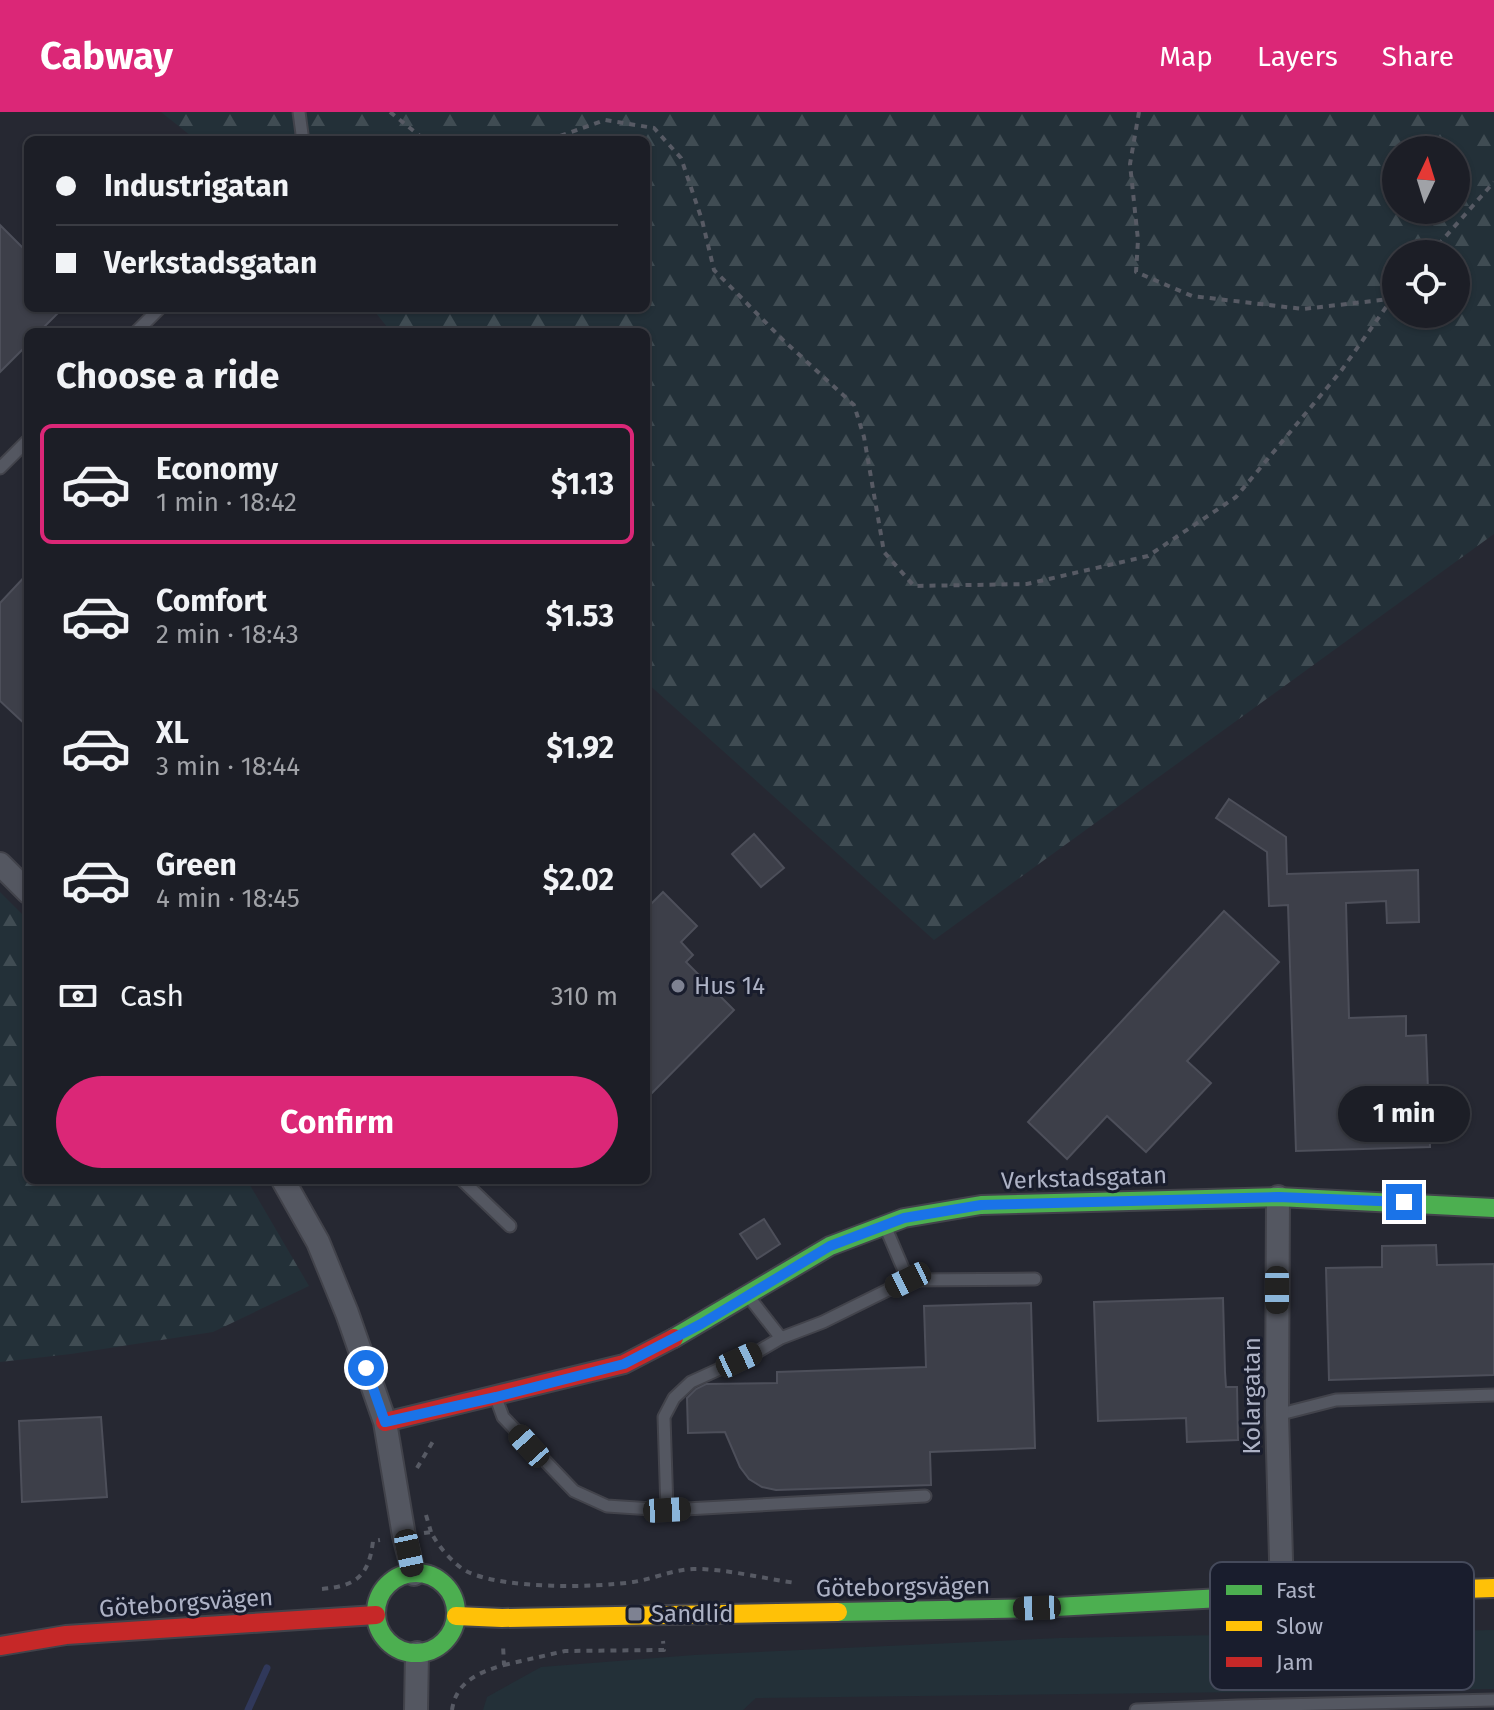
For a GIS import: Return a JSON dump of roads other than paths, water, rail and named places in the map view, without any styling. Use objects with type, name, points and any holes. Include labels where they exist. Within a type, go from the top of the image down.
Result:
[{"type":"street","points":[[0,864],[24,888]]},
{"type":"street","points":[[285,1184],[318,1242],[347,1313],[385,1422],[404,1536],[414,1574]]},
{"type":"street","name":"Verkstadsgatan","points":[[385,1422],[624,1364],[830,1246],[904,1218],[981,1205],[1278,1197],[1494,1208]]},
{"type":"street","name":"Kolargatan","points":[[1278,1197],[1277,1415],[1281,1562]]},
{"type":"street","points":[[414,1574],[427,1575],[444,1585],[454,1603],[456,1616],[452,1630],[443,1642],[431,1650],[417,1653],[402,1650],[389,1642],[380,1630],[376,1615],[386,1586],[399,1577],[414,1574]]},
{"type":"street","name":"Göteborgsvägen","points":[[1474,1589],[1494,1588]]},
{"type":"street","name":"Göteborgsvägen","points":[[456,1616],[502,1618],[1037,1608],[1210,1599]]},
{"type":"street","name":"Göteborgsvägen","points":[[0,1646],[66,1635],[376,1615]]},
{"type":"street","points":[[416,1710],[417,1653]]},
{"type":"lane","points":[[299,112],[301,136]]},
{"type":"lane","points":[[140,328],[156,312]]},
{"type":"lane","points":[[0,468],[24,444]]},
{"type":"lane","points":[[466,1184],[510,1226]]},
{"type":"lane","points":[[884,1225],[908,1280]]},
{"type":"lane","points":[[667,1510],[664,1417],[674,1398],[691,1382],[908,1280],[1035,1279]]},
{"type":"lane","points":[[748,1295],[781,1338]]},
{"type":"lane","points":[[1277,1415],[1336,1400],[1494,1395]]},
{"type":"lane","points":[[496,1397],[503,1417],[574,1491],[607,1506],[667,1510],[925,1496]]},
{"type":"lane","points":[[1136,1710],[1494,1700]]},
{"type":"waterway","points":[[248,1710],[267,1668]]},
{"type":"place","name":"Hus 14","points":[[678,986]]},
{"type":"place","name":"Sandlid","points":[[635,1614]]}]
